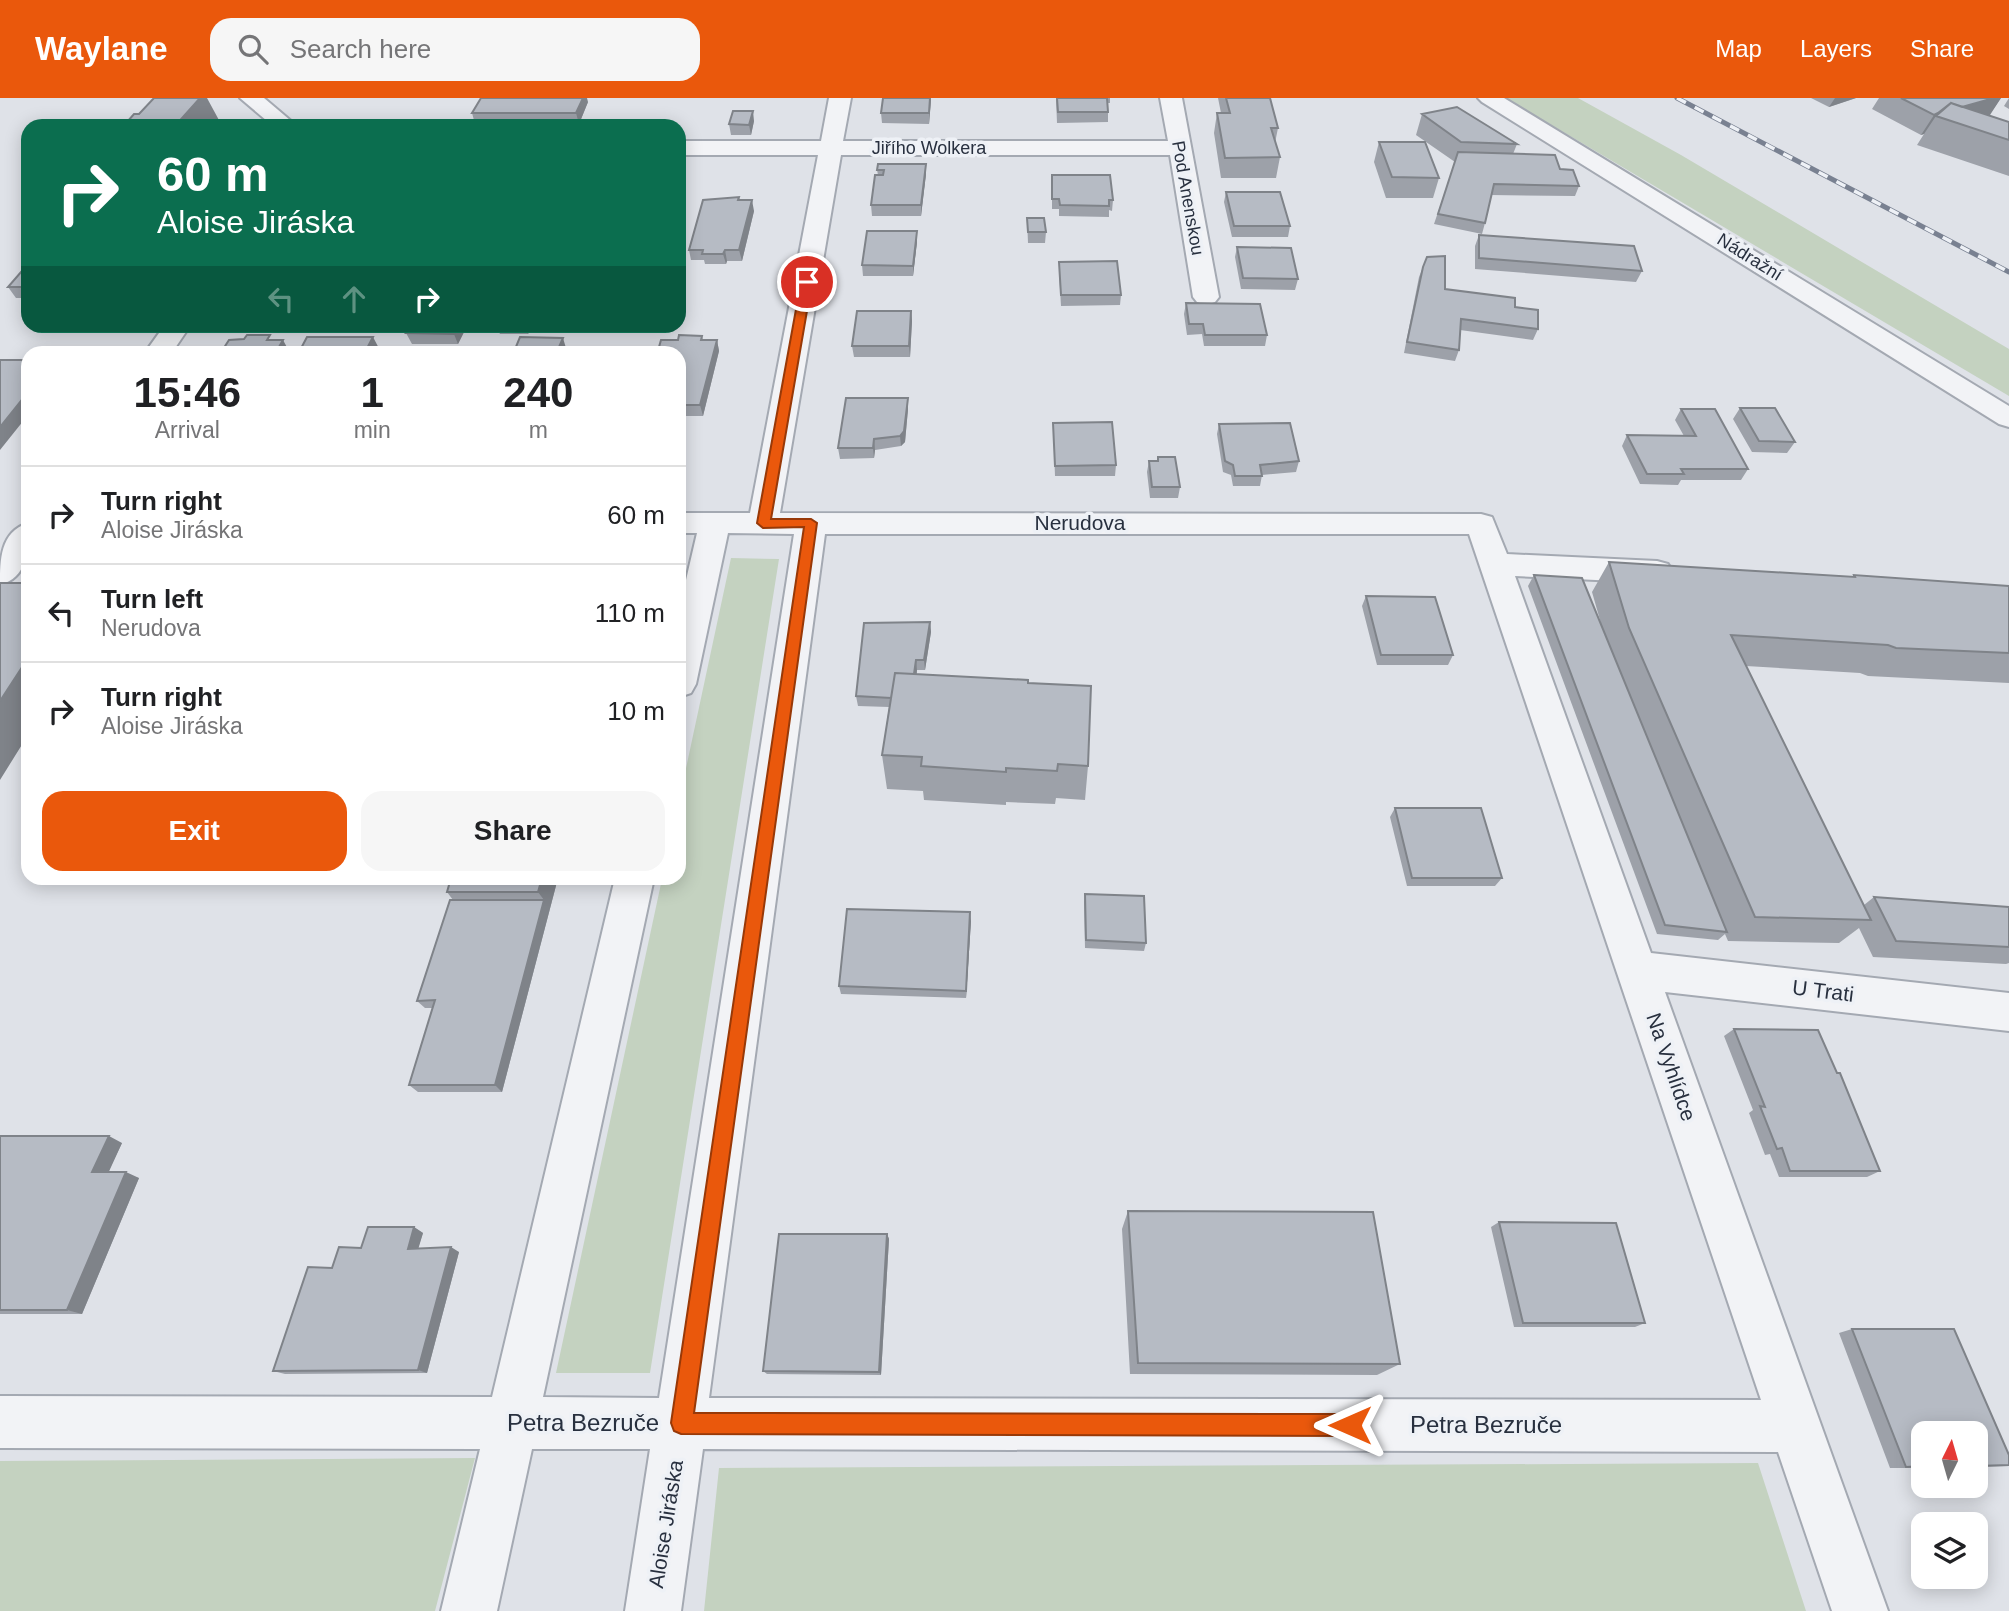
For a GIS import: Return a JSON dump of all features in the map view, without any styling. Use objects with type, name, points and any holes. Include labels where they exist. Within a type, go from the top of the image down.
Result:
[{"type":"street","points":[[251,98],[277,119]]},
{"type":"street","points":[[763,523],[840,98]]},
{"type":"street","name":"Pod Anenskou","points":[[1171,98],[1206,297]]},
{"type":"street","name":"Nádražní","points":[[1489,98],[2009,418]]},
{"type":"street","name":"Jiřího Wolkera","points":[[686,148],[1180,148]]},
{"type":"street","points":[[0,523],[21,523]]},
{"type":"street","name":"Nerudova","points":[[686,523],[1481,524]]},
{"type":"street","points":[[686,653],[715,523]]},
{"type":"street","name":"Aloise Jiráska","points":[[653,1611],[811,523]]},
{"type":"street","name":"Na Vyhlídce","points":[[1481,524],[1860,1611]]},
{"type":"street","points":[[0,574],[21,544]]},
{"type":"street","points":[[1495,564],[1690,573]]},
{"type":"street","points":[[470,1611],[633,885]]},
{"type":"street","name":"U Trati","points":[[1637,970],[2009,1012]]},
{"type":"street","name":"Petra Bezruče","points":[[0,1422],[1796,1426]]},
{"type":"green space","points":[[1506,98],[1578,98],[1681,155],[2009,349],[2009,396]]},
{"type":"green space","points":[[731,558],[779,559],[650,1373],[556,1373],[661,885],[686,885],[686,768]]},
{"type":"green space","points":[[475,1458],[435,1611],[0,1611],[0,1461]]},
{"type":"green space","points":[[1758,1463],[1806,1611],[704,1611],[719,1468]]},
{"type":"building","points":[[154,98],[200,98],[181,119],[130,119],[134,114],[139,114]]},
{"type":"building","points":[[481,98],[583,98],[576,113],[472,113]]},
{"type":"building","points":[[883,98],[930,98],[929,113],[881,113]]},
{"type":"building","points":[[1057,98],[1107,98],[1108,112],[1058,112]]},
{"type":"building","points":[[1226,98],[1270,98],[1278,128],[1271,128],[1280,157],[1225,158],[1217,113],[1230,113]]},
{"type":"building","points":[[1901,98],[1994,98],[1962,107],[1951,103],[1934,115]]},
{"type":"building","points":[[1951,103],[2009,122],[2009,140],[1936,116]]},
{"type":"building","points":[[1457,107],[1517,144],[1461,142],[1422,114]]},
{"type":"building","points":[[733,111],[753,111],[749,125],[729,124]]},
{"type":"building","points":[[1379,142],[1425,142],[1439,178],[1392,177]]},
{"type":"building","points":[[1458,152],[1555,155],[1560,169],[1573,170],[1579,186],[1494,184],[1485,223],[1438,214]]},
{"type":"building","points":[[878,164],[926,164],[921,205],[871,205],[875,175],[883,175],[884,170],[877,170]]},
{"type":"building","points":[[1052,175],[1110,175],[1113,200],[1109,200],[1109,206],[1060,205],[1059,199],[1052,199]]},
{"type":"building","points":[[1226,192],[1280,192],[1290,226],[1234,226]]},
{"type":"building","points":[[739,197],[738,200],[752,200],[739,250],[725,250],[723,254],[702,254],[703,250],[689,250],[703,200]]},
{"type":"building","points":[[1027,218],[1044,218],[1046,232],[1028,232]]},
{"type":"building","points":[[867,231],[917,231],[913,266],[862,265]]},
{"type":"building","points":[[1479,235],[1634,246],[1642,271],[1479,258]]},
{"type":"building","points":[[1237,247],[1291,248],[1298,279],[1243,278]]},
{"type":"building","points":[[1445,256],[1445,289],[1515,298],[1515,307],[1538,310],[1538,329],[1461,319],[1459,350],[1407,342],[1427,257]]},
{"type":"building","points":[[1117,261],[1121,295],[1061,295],[1059,262]]},
{"type":"building","points":[[21,272],[21,287],[8,287]]},
{"type":"building","points":[[1186,303],[1260,304],[1267,335],[1205,335],[1203,324],[1189,324]]},
{"type":"building","points":[[857,311],[911,311],[909,346],[852,346]]},
{"type":"building","points":[[247,335],[270,335],[267,340],[283,340],[280,346],[225,346],[229,340],[244,339]]},
{"type":"building","points":[[679,335],[717,340],[700,405],[686,405],[686,346],[659,346],[661,340],[678,340]]},
{"type":"building","points":[[307,337],[373,337],[368,346],[302,346]]},
{"type":"building","points":[[520,337],[563,338],[560,346],[516,346]]},
{"type":"building","points":[[0,360],[21,360],[21,401],[0,427]]},
{"type":"building","points":[[846,398],[908,398],[904,431],[900,436],[874,439],[873,448],[838,448]]},
{"type":"building","points":[[1740,408],[1775,408],[1795,442],[1759,441]]},
{"type":"building","points":[[1681,409],[1715,409],[1748,469],[1681,469],[1684,474],[1647,474],[1627,435],[1696,436]]},
{"type":"building","points":[[1112,422],[1116,465],[1055,466],[1053,423]]},
{"type":"building","points":[[1290,423],[1299,461],[1260,465],[1262,476],[1235,476],[1233,465],[1225,461],[1219,424]]},
{"type":"building","points":[[1158,457],[1175,457],[1180,487],[1152,487],[1149,461],[1158,461]]},
{"type":"building","points":[[1609,562],[2009,586],[2009,653],[1896,648],[1888,645],[1731,635],[1871,920],[1755,917],[1629,628]]},
{"type":"building","points":[[1534,575],[1582,578],[1727,932],[1665,925]]},
{"type":"building","points":[[0,583],[21,583],[21,669],[0,701]]},
{"type":"building","points":[[1366,596],[1435,597],[1453,655],[1381,655]]},
{"type":"building","points":[[930,622],[924,660],[916,660],[914,674],[895,673],[891,698],[856,696],[864,623]]},
{"type":"building","points":[[895,673],[1091,686],[1088,766],[1058,764],[1057,771],[1006,768],[1006,772],[921,766],[922,757],[882,755]]},
{"type":"building","points":[[1395,808],[1481,808],[1502,878],[1412,878]]},
{"type":"building","points":[[449,885],[540,885],[538,892],[447,892]]},
{"type":"building","points":[[1085,894],[1144,896],[1146,943],[1086,940]]},
{"type":"building","points":[[1874,897],[2009,907],[2009,947],[1896,941]]},
{"type":"building","points":[[450,900],[544,900],[495,1085],[409,1085],[435,1000],[417,1001]]},
{"type":"building","points":[[847,909],[970,912],[966,991],[839,986]]},
{"type":"building","points":[[1734,1029],[1818,1030],[1837,1073],[1840,1073],[1880,1171],[1790,1171],[1782,1148],[1777,1149],[1760,1106],[1765,1107]]},
{"type":"building","points":[[0,1136],[109,1136],[92,1172],[126,1172],[67,1310],[0,1310]]},
{"type":"building","points":[[1128,1211],[1373,1212],[1400,1364],[1138,1363]]},
{"type":"building","points":[[1499,1222],[1616,1223],[1645,1323],[1523,1323]]},
{"type":"building","points":[[368,1227],[414,1227],[408,1249],[451,1247],[418,1370],[273,1371],[308,1267],[332,1268],[339,1247],[361,1248]]},
{"type":"building","points":[[779,1234],[887,1234],[879,1372],[763,1371]]},
{"type":"building","points":[[1852,1329],[1954,1329],[2009,1455],[2009,1465],[1988,1466],[1988,1421],[1911,1421],[1911,1467],[1906,1467]]},
{"type":"railway","points":[[1677,98],[2009,272]]},
{"type":"route","points":[[807,282],[763,523],[811,523],[681,1423],[1350,1425]]}]
